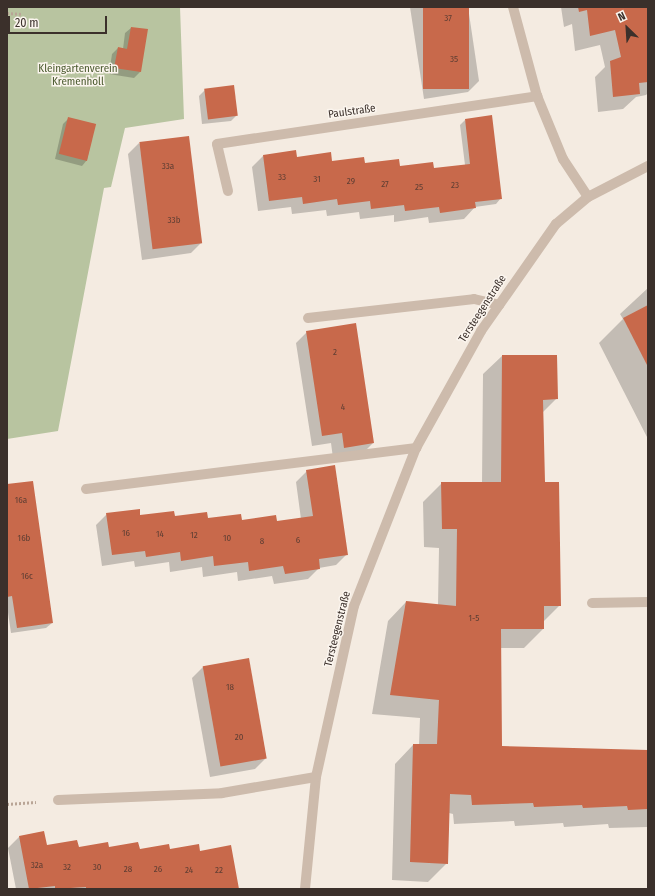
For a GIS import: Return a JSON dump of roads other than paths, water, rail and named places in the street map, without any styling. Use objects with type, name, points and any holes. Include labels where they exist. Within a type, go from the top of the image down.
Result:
[{"type":"street","points":[[513,7],[537,96],[563,159],[588,197],[648,166]]},
{"type":"street","name":"Paulstraße","points":[[228,191],[217,144],[537,96]]},
{"type":"street","name":"Tersteegenstraße","points":[[305,889],[316,777],[354,606],[416,448],[482,331],[499,305],[556,224],[588,197]]},
{"type":"street","points":[[308,318],[474,299],[499,305]]},
{"type":"street","points":[[86,489],[416,448]]},
{"type":"street","points":[[592,603],[648,602]]},
{"type":"street","points":[[58,800],[222,793],[316,777]]},
{"type":"park label","name":"Kleingartenverein Kremenholl","points":[[78,76]]}]
